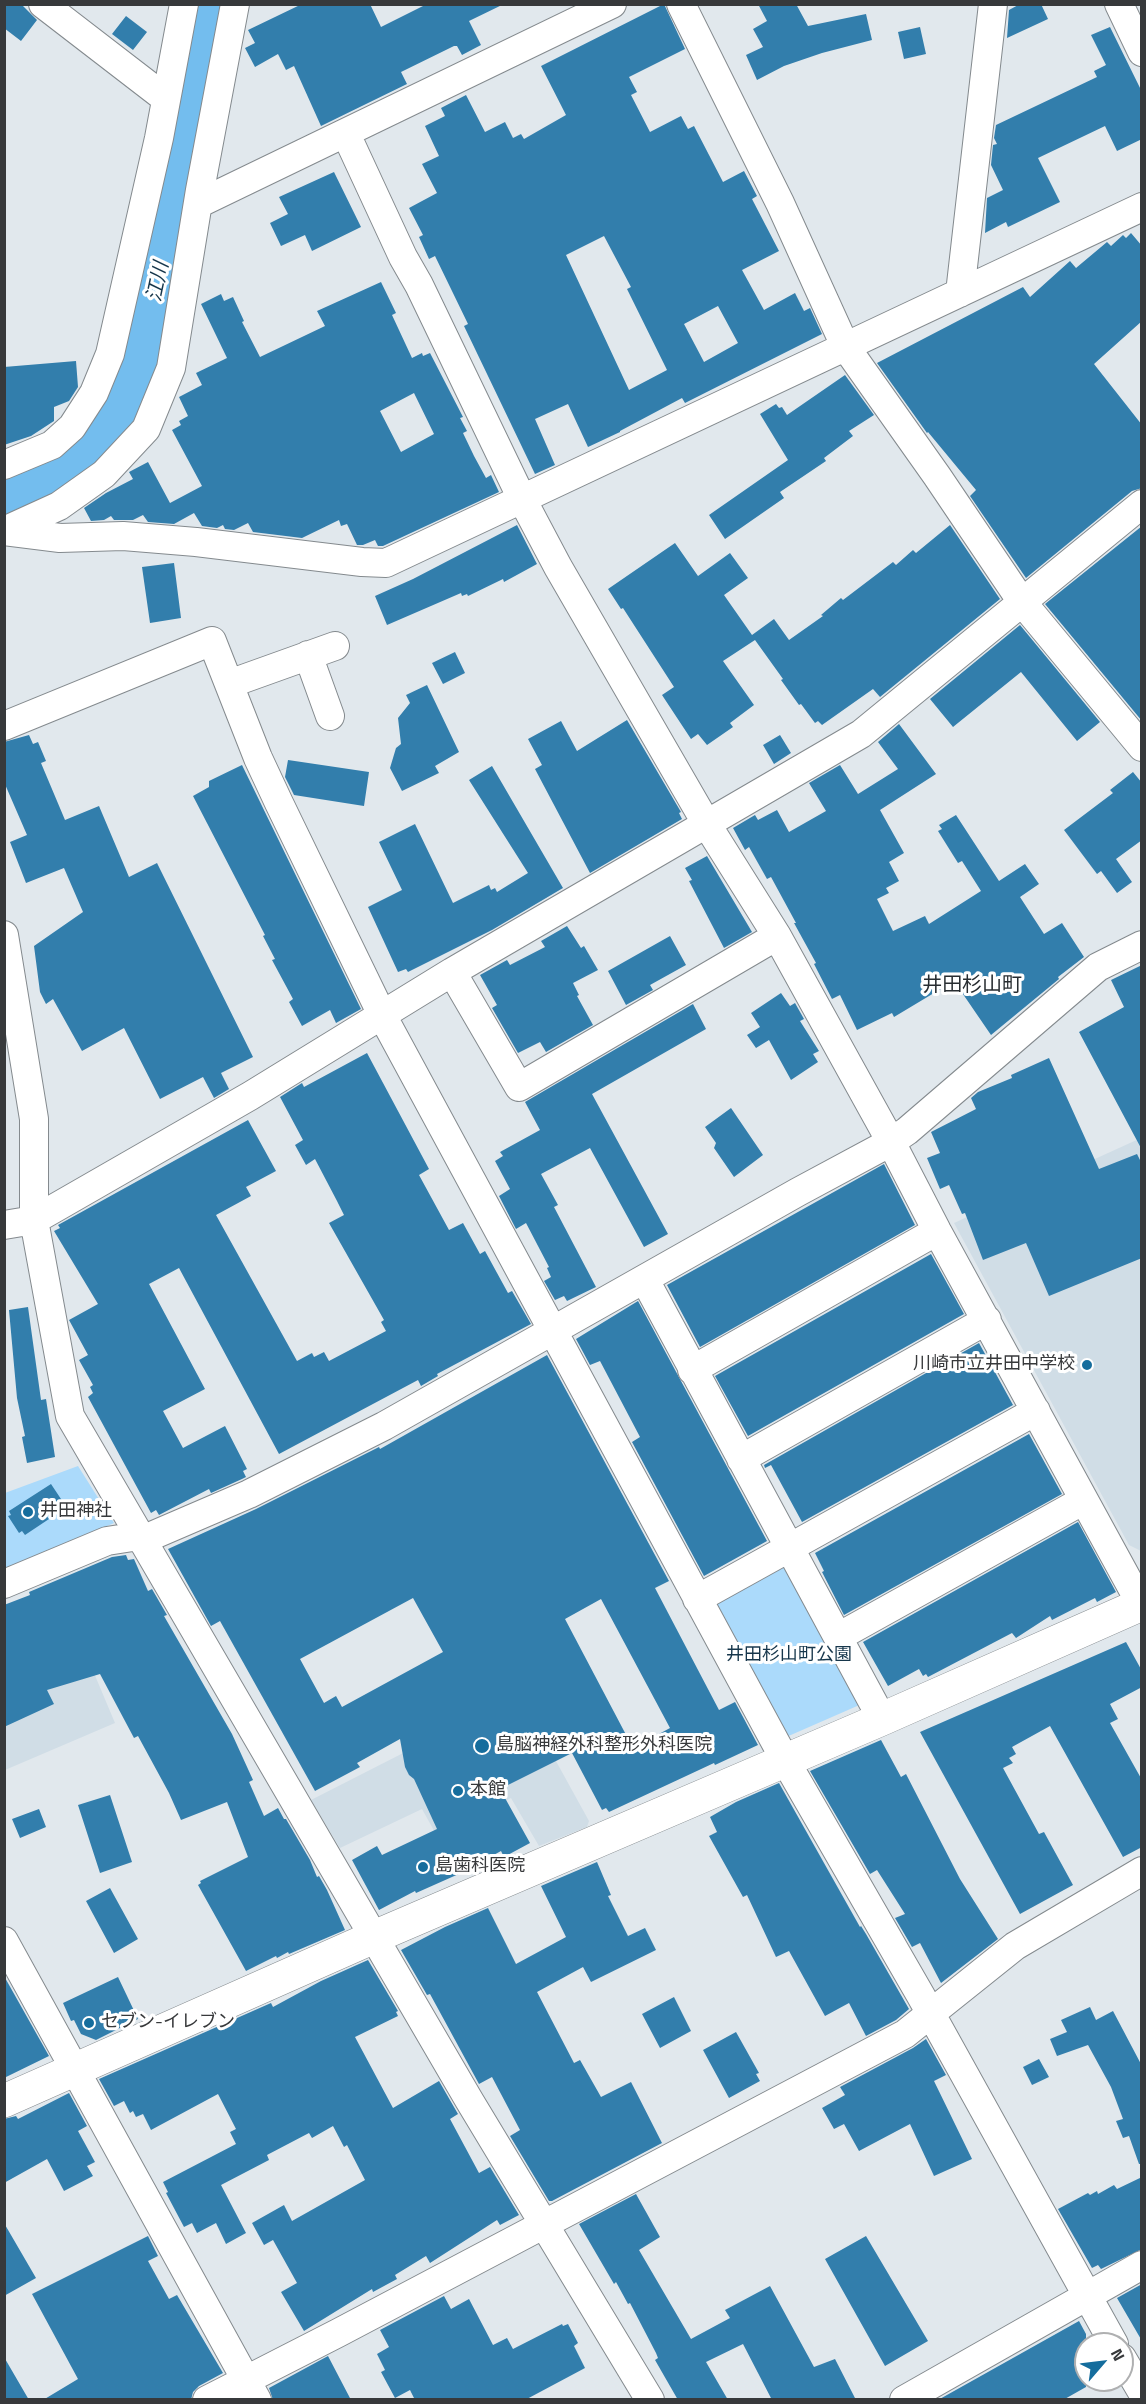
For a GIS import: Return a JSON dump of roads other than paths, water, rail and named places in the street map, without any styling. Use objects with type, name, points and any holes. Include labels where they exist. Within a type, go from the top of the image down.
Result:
[{"type":"street","points":[[44,4],[165,98]]},
{"type":"street","points":[[4,465],[52,445],[72,427],[94,393],[110,354],[159,138],[184,4]]},
{"type":"street","points":[[235,4],[171,368],[146,429],[104,474],[59,506],[4,531],[60,538],[134,536],[386,563],[1142,207]]},
{"type":"street","points":[[200,203],[612,4]]},
{"type":"street","points":[[681,4],[780,202],[845,346],[938,476],[1022,602],[1142,747]]},
{"type":"street","points":[[960,293],[993,4]]},
{"type":"street","points":[[1119,4],[1142,51]]},
{"type":"street","points":[[4,2100],[1141,1605],[777,936],[706,823],[596,636],[522,499],[419,285],[403,257],[346,134]]},
{"type":"street","points":[[4,1225],[34,1220],[250,1096],[453,972],[861,734],[1142,504]]},
{"type":"street","points":[[4,726],[212,640],[279,803],[382,1015],[785,1760],[931,2014],[1107,2332]]},
{"type":"street","points":[[229,684],[336,646]]},
{"type":"street","points":[[308,656],[330,716]]},
{"type":"street","points":[[4,935],[34,1119],[34,1220],[70,1416],[543,2224],[650,2400]]},
{"type":"street","points":[[453,972],[519,1087],[777,936]]},
{"type":"street","points":[[4,1584],[107,1541],[141,1538],[249,1494],[384,1426],[798,1192],[891,1142],[908,1131],[1098,967],[1142,945]]},
{"type":"street","points":[[692,1370],[937,1231]]},
{"type":"street","points":[[645,1280],[882,1719]]},
{"type":"street","points":[[741,1459],[987,1320]]},
{"type":"street","points":[[697,1599],[1036,1411]]},
{"type":"street","points":[[838,1637],[1084,1500]]},
{"type":"street","points":[[207,2400],[251,2390],[543,2224],[905,2034],[1015,1946],[1142,1871]]},
{"type":"street","points":[[7,1952],[77,2069],[251,2390]]},
{"type":"street","points":[[904,2400],[1142,2265]]},
{"type":"street","points":[[1134,2378],[1142,2392]]},
{"type":"waterway","name":"江川","points":[[4,503],[19,497],[79,457],[109,427],[118,409],[146,341],[169,241],[189,129],[218,4]]},
{"type":"place","name":"川崎市立井田中学校","points":[[1087,1365]]},
{"type":"place","name":"井田神社","points":[[28,1512]]},
{"type":"place","name":"島脳神経外科整形外科医院","points":[[482,1746]]},
{"type":"place","name":"本館","points":[[458,1791]]},
{"type":"place","name":"島歯科医院","points":[[423,1867]]},
{"type":"place","name":"セブン-イレブン","points":[[89,2023]]},
{"type":"district","name":"井田杉山町","points":[[972,986]]},
{"type":"park label","name":"井田杉山町公園","points":[[789,1656]]}]
